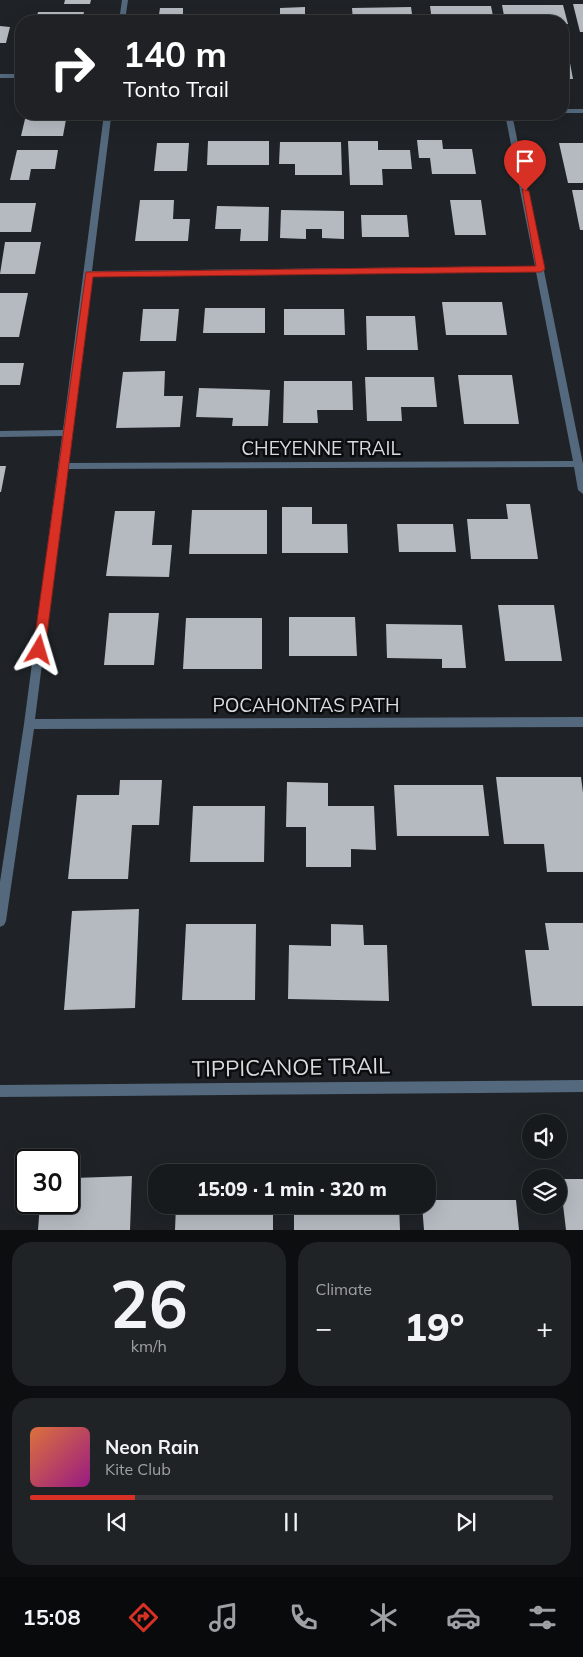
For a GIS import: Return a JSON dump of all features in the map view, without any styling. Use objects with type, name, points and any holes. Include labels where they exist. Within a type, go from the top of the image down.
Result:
[{"type":"street","points":[[123,15],[125,0]]},
{"type":"street","points":[[0,76],[15,76]]},
{"type":"street","points":[[569,112],[583,111]]},
{"type":"street","points":[[0,921],[64,466],[107,120]]},
{"type":"street","points":[[510,120],[583,490]]},
{"type":"street","points":[[89,274],[541,269]]},
{"type":"street","points":[[0,434],[68,433]]},
{"type":"street","name":"CHEYENNE TRAIL","points":[[64,466],[578,464]]},
{"type":"street","name":"POCAHONTAS PATH","points":[[29,724],[583,722]]},
{"type":"street","name":"TIPPICANOE TRAIL","points":[[0,1091],[583,1086]]},
{"type":"building","points":[[65,0],[91,0],[90,4],[64,4]]},
{"type":"building","points":[[573,4],[583,4],[583,32],[580,32]]},
{"type":"building","points":[[502,5],[563,5],[566,15],[504,15]]},
{"type":"building","points":[[430,6],[491,6],[493,15],[431,15]]},
{"type":"building","points":[[305,7],[305,14],[343,15],[280,15],[280,8]]},
{"type":"building","points":[[411,7],[412,15],[353,15],[352,8]]},
{"type":"building","points":[[160,8],[183,8],[183,15],[159,15]]},
{"type":"building","points":[[38,12],[84,12],[83,15],[37,15]]},
{"type":"building","points":[[0,26],[10,27],[6,43],[0,43]]},
{"type":"building","points":[[569,63],[570,63],[573,79],[569,79]]},
{"type":"building","points":[[25,120],[66,120],[63,136],[21,136]]},
{"type":"building","points":[[417,140],[442,140],[443,149],[472,149],[476,174],[432,174],[430,158],[419,158]]},
{"type":"building","points":[[208,141],[269,141],[269,165],[207,165]]},
{"type":"building","points":[[348,141],[378,141],[378,150],[410,150],[412,169],[382,169],[383,185],[350,185]]},
{"type":"building","points":[[280,142],[341,142],[342,175],[295,175],[295,164],[279,164]]},
{"type":"building","points":[[157,143],[189,143],[187,171],[154,171]]},
{"type":"building","points":[[559,143],[583,143],[583,183],[568,183]]},
{"type":"building","points":[[17,150],[58,150],[55,169],[31,169],[29,180],[10,180]]},
{"type":"building","points":[[572,190],[583,190],[583,230],[580,230]]},
{"type":"building","points":[[140,200],[174,200],[173,219],[190,219],[188,241],[135,241]]},
{"type":"building","points":[[450,200],[481,200],[486,235],[455,235]]},
{"type":"building","points":[[0,203],[36,203],[31,232],[0,232]]},
{"type":"building","points":[[217,206],[269,207],[268,241],[240,241],[241,229],[215,229]]},
{"type":"building","points":[[281,210],[344,211],[344,239],[322,238],[322,229],[306,229],[306,239],[280,238]]},
{"type":"building","points":[[361,215],[407,215],[409,237],[362,237]]},
{"type":"building","points":[[5,242],[41,242],[35,274],[0,274]]},
{"type":"building","points":[[0,293],[28,293],[19,337],[0,337]]},
{"type":"building","points":[[442,302],[502,302],[507,335],[446,335]]},
{"type":"building","points":[[205,308],[265,308],[265,333],[203,333]]},
{"type":"building","points":[[143,309],[179,309],[176,341],[140,341]]},
{"type":"building","points":[[284,309],[344,309],[345,335],[284,335]]},
{"type":"building","points":[[366,316],[415,316],[418,350],[367,350]]},
{"type":"building","points":[[0,363],[24,363],[20,385],[0,385]]},
{"type":"building","points":[[165,371],[164,396],[183,396],[180,427],[116,428],[123,372]]},
{"type":"building","points":[[458,375],[512,375],[519,424],[464,424]]},
{"type":"building","points":[[365,377],[434,377],[437,407],[401,407],[402,421],[367,421]]},
{"type":"building","points":[[284,381],[352,381],[353,410],[317,410],[318,423],[283,423]]},
{"type":"building","points":[[199,388],[270,390],[268,426],[232,426],[233,418],[196,417]]},
{"type":"building","points":[[0,466],[6,466],[1,492],[0,492]]},
{"type":"building","points":[[506,504],[530,504],[538,559],[471,559],[467,519],[508,519]]},
{"type":"building","points":[[282,507],[312,507],[312,524],[347,524],[348,553],[282,553]]},
{"type":"building","points":[[192,510],[267,510],[267,554],[189,554]]},
{"type":"building","points":[[115,511],[155,511],[152,545],[172,545],[169,577],[106,576]]},
{"type":"building","points":[[397,524],[453,524],[456,552],[399,552]]},
{"type":"building","points":[[498,605],[554,605],[562,661],[505,661]]},
{"type":"building","points":[[109,613],[159,613],[154,665],[104,665]]},
{"type":"building","points":[[289,617],[355,617],[357,656],[289,656]]},
{"type":"building","points":[[186,618],[262,618],[262,669],[183,669]]},
{"type":"building","points":[[386,624],[462,625],[466,668],[442,668],[442,659],[387,658]]},
{"type":"building","points":[[496,777],[581,777],[583,793],[583,872],[547,872],[544,844],[504,844]]},
{"type":"building","points":[[120,780],[162,780],[159,825],[132,825],[128,879],[68,879],[77,795],[119,795]]},
{"type":"building","points":[[287,782],[328,783],[328,806],[374,806],[376,850],[351,849],[351,867],[306,867],[306,827],[286,827]]},
{"type":"building","points":[[394,785],[483,785],[489,836],[397,836]]},
{"type":"building","points":[[193,806],[265,806],[264,862],[190,862]]},
{"type":"building","points":[[139,909],[135,1008],[64,1010],[72,911]]},
{"type":"building","points":[[545,923],[583,923],[583,1006],[532,1006],[525,950],[549,950]]},
{"type":"building","points":[[186,924],[256,924],[255,1000],[182,1000]]},
{"type":"building","points":[[331,924],[363,925],[364,945],[387,945],[389,1001],[288,999],[289,945],[331,946]]},
{"type":"building","points":[[132,1176],[130,1230],[38,1230],[39,1214],[80,1214],[80,1178]]},
{"type":"building","points":[[567,1179],[583,1179],[583,1230],[566,1230],[564,1214],[567,1214]]},
{"type":"building","points":[[436,1200],[516,1200],[519,1230],[424,1230],[423,1214],[436,1214]]},
{"type":"building","points":[[176,1214],[273,1214],[273,1230],[175,1230]]},
{"type":"building","points":[[294,1214],[399,1214],[400,1230],[294,1230]]},
{"type":"route","points":[[39,650],[89,274],[541,269],[525,191]]}]
